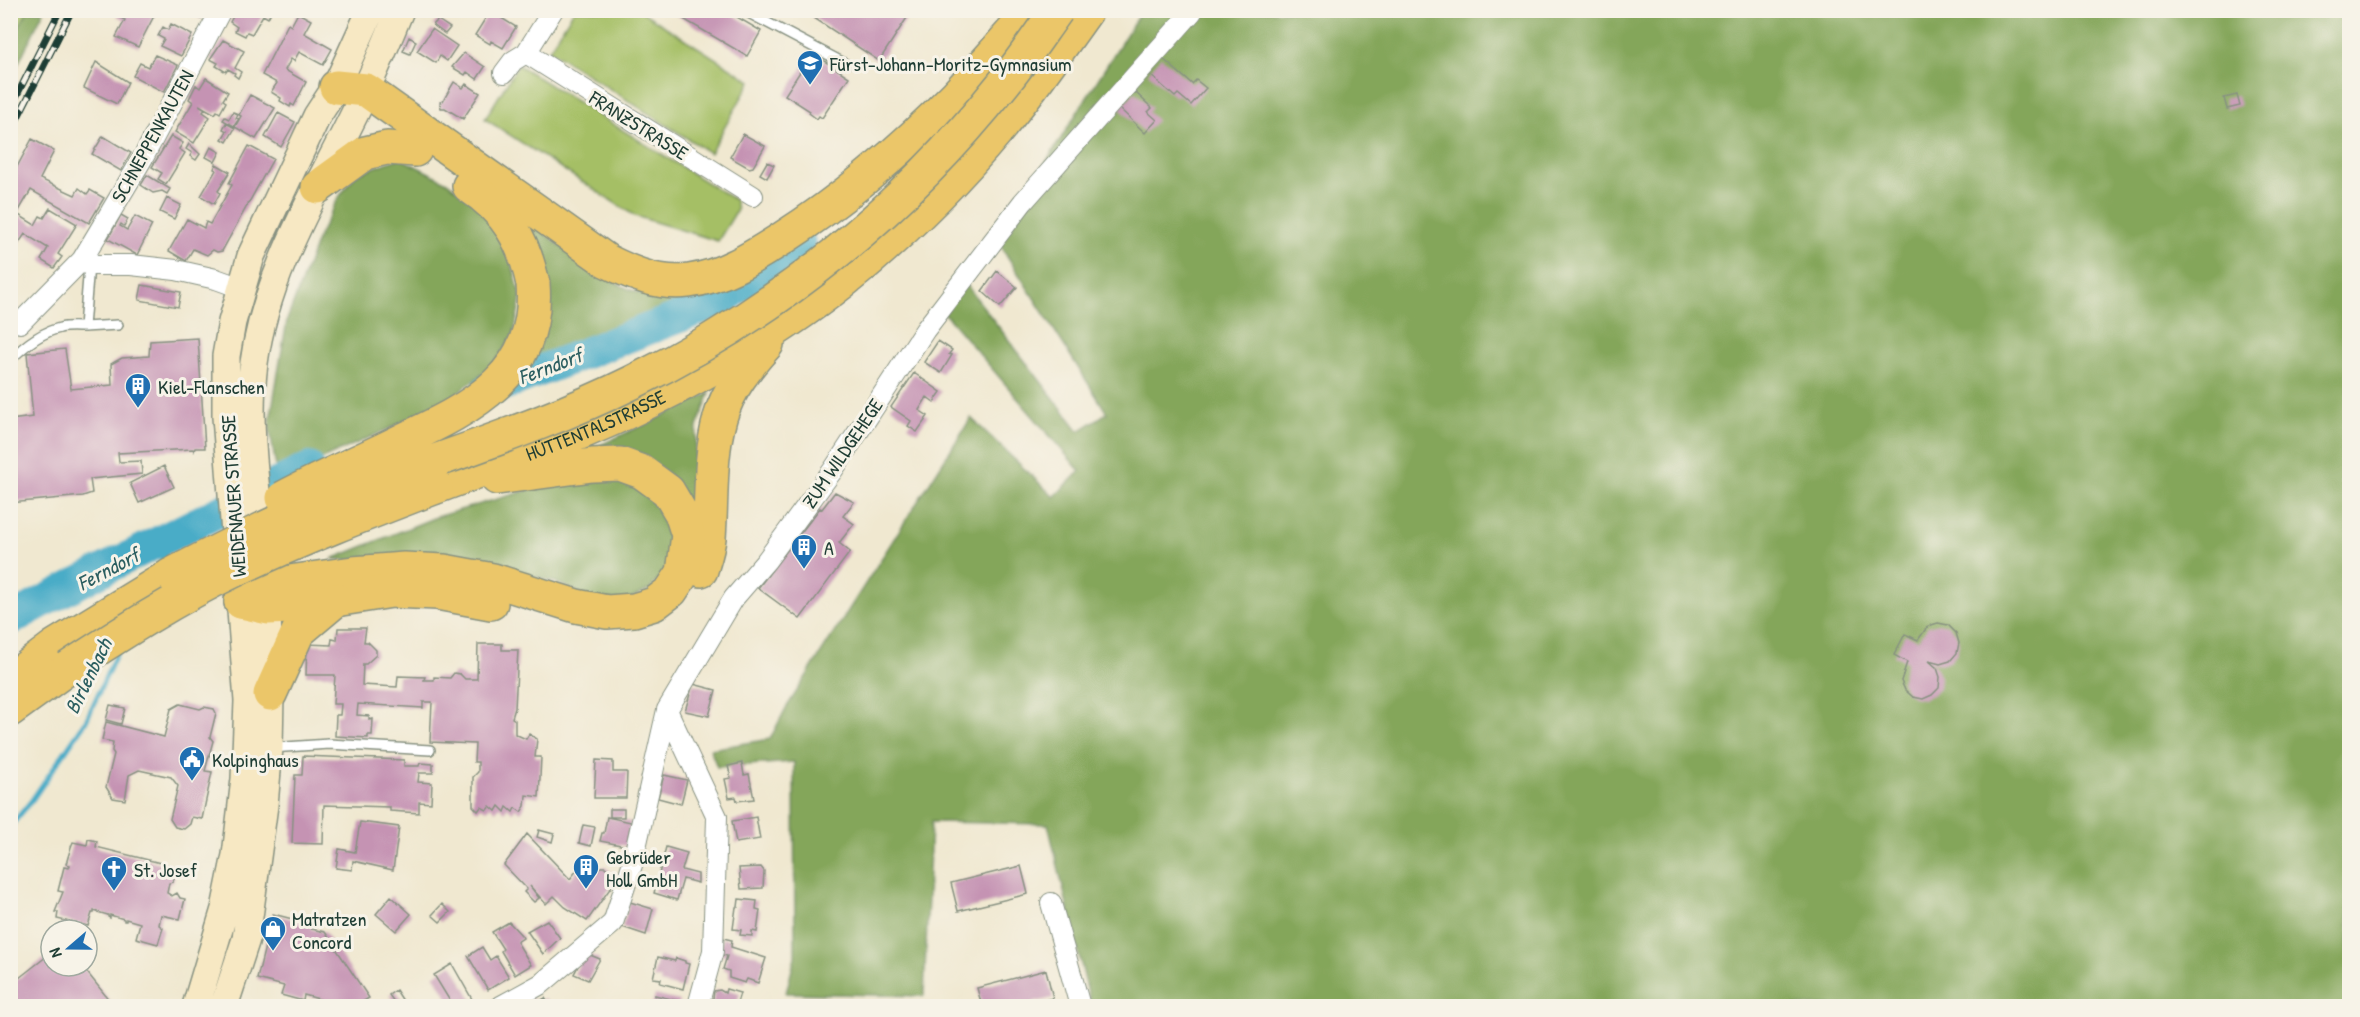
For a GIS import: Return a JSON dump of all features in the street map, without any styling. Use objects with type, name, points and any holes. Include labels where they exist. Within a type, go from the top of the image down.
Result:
[{"type":"highway","points":[[353,96],[627,271],[668,282],[690,281],[707,277],[755,255],[840,197],[918,132],[983,66],[1032,10]]},
{"type":"highway","name":"HÜTTENTALSTRASSE","points":[[10,680],[55,646],[171,575],[282,520],[428,465],[622,387],[685,355],[731,328],[827,261],[907,190],[955,141],[1003,84],[1057,10]]},
{"type":"highway","name":"HÜTTENTALSTRASSE","points":[[10,710],[124,631],[221,577],[293,543],[584,432],[642,406],[698,376],[790,318],[858,268],[925,209],[1019,103],[1087,10]]},
{"type":"highway","points":[[171,575],[208,539],[288,495],[455,416],[483,397],[507,373],[522,350],[532,324],[533,284],[522,244],[509,223],[475,189],[416,150],[353,96]]},
{"type":"highway","points":[[318,187],[365,153],[387,148],[416,150]]},
{"type":"highway","points":[[258,599],[291,607],[392,591],[437,593],[490,602],[583,631],[612,633],[638,631],[662,620],[686,603],[699,577],[709,541],[712,461],[720,416],[733,389],[749,365],[790,318]]},
{"type":"highway","points":[[258,599],[353,573],[404,569],[444,570],[492,580],[576,606],[607,612],[634,610],[654,604],[671,591],[683,573],[688,535],[681,513],[668,491],[642,472],[620,464],[592,465],[436,487]]},
{"type":"highway","points":[[270,694],[298,632],[337,599]]},
{"type":"main road","name":"WEIDENAUER STRASSE","points":[[224,1006],[248,928],[258,861],[268,748],[270,694],[249,538],[243,470],[226,417],[226,356],[241,288],[267,220],[317,116],[353,96],[371,10]]},
{"type":"main road","name":"WEIDENAUER STRASSE","points":[[243,470],[251,418],[259,335],[266,308],[280,268],[318,187],[353,96],[400,10]]},
{"type":"main road","name":"WEIDENAUER STRASSE","points":[[196,1006],[225,909],[236,855],[245,780],[248,701],[258,599]]},
{"type":"street","name":"SCHNEPPENKAUTEN","points":[[15,327],[86,262],[220,10]]},
{"type":"street","points":[[504,73],[513,61],[526,53],[553,10]]},
{"type":"street","name":"ZUM WILDGEHEGE","points":[[501,1006],[541,984],[613,922],[632,865],[667,710],[734,598],[766,561],[833,470],[925,330],[1023,202],[1192,12]]},
{"type":"street","name":"FRANZSTRASSE","points":[[526,53],[753,196]]},
{"type":"street","points":[[86,262],[176,270],[216,279],[241,288]]},
{"type":"street","points":[[667,710],[717,817],[713,951],[698,1006]]},
{"type":"street","points":[[1051,903],[1080,1006]]},
{"type":"lane","points":[[746,11],[846,64]]},
{"type":"lane","points":[[84,327],[86,262]]},
{"type":"lane","points":[[10,360],[40,336],[60,328],[118,326]]},
{"type":"lane","points":[[268,748],[329,744],[430,750]]},
{"type":"green space","points":[[574,10],[641,11],[751,81],[710,153],[549,50]]},
{"type":"green space","points":[[11,11],[28,11],[11,42]]},
{"type":"green space","points":[[28,11],[44,11],[11,78],[11,42]]},
{"type":"green space","points":[[1141,11],[2349,11],[2349,1006],[1091,1006],[1048,824],[931,822],[924,996],[786,993],[795,957],[794,762],[717,767],[710,749],[770,739],[786,708],[971,418],[1054,497],[1080,471],[938,306],[961,278],[1079,431],[1107,413],[997,240]]},
{"type":"green space","points":[[518,65],[735,200],[737,210],[718,241],[635,216],[485,119]]},
{"type":"green space","points":[[400,158],[447,182],[480,207],[504,235],[521,297],[514,334],[493,366],[439,406],[278,479],[269,426],[287,320],[317,240],[337,200],[356,174]]},
{"type":"green space","points":[[529,222],[590,267],[616,283],[655,297],[702,302],[532,363],[544,336],[547,313],[525,226]]},
{"type":"green space","points":[[710,393],[697,427],[693,502],[590,450]]},
{"type":"green space","points":[[589,480],[623,480],[651,495],[670,515],[675,544],[664,574],[649,590],[623,602],[590,598],[555,582],[513,571],[332,559],[436,517],[535,488]]},
{"type":"building","points":[[119,10],[157,10],[138,47],[116,37],[125,20],[117,16]]},
{"type":"building","points":[[185,10],[206,10],[201,19]]},
{"type":"building","points":[[239,10],[272,10],[268,18],[263,15],[252,34],[247,32],[245,36],[235,31],[237,27],[230,22]]},
{"type":"building","points":[[668,10],[725,10],[761,31],[747,56]]},
{"type":"building","points":[[802,10],[912,10],[879,61]]},
{"type":"building","points":[[490,11],[516,27],[503,48],[491,41],[490,44],[475,35]]},
{"type":"building","points":[[298,13],[311,20],[304,33],[332,49],[323,65],[299,52],[294,61],[291,59],[285,70],[306,82],[294,106],[291,104],[290,107],[271,92],[277,83],[262,75],[288,24],[291,26]]},
{"type":"building","points":[[438,20],[450,28],[445,34],[433,25]]},
{"type":"building","points":[[171,24],[192,35],[181,56],[160,46],[164,39],[158,36],[163,27],[168,30]]},
{"type":"building","points":[[432,29],[457,46],[447,61],[440,56],[436,63],[417,51]]},
{"type":"building","points":[[409,37],[416,41],[410,54],[403,51]]},
{"type":"building","points":[[223,40],[244,51],[235,68],[241,72],[238,78],[234,75],[235,73],[228,69],[226,72],[216,66],[218,63],[210,59]]},
{"type":"building","points":[[464,53],[485,67],[477,79],[467,72],[465,75],[452,67]]},
{"type":"building","points":[[812,53],[849,77],[822,118],[819,116],[817,119],[809,113],[810,111],[785,95]]},
{"type":"building","points":[[155,55],[178,65],[164,92],[133,76],[140,63],[148,67]]},
{"type":"building","points":[[1161,57],[1192,84],[1196,80],[1206,88],[1191,105],[1178,94],[1175,97],[1148,73]]},
{"type":"building","points":[[96,62],[128,82],[117,104],[84,88]]},
{"type":"building","points":[[206,78],[228,92],[223,100],[226,102],[220,113],[217,111],[215,114],[199,105],[210,117],[194,143],[175,132],[193,102],[189,99],[196,85],[200,88]]},
{"type":"building","points":[[454,82],[463,88],[466,84],[480,93],[463,119],[441,108],[440,102],[443,101]]},
{"type":"building","points":[[1135,92],[1152,108],[1148,112],[1157,120],[1145,133],[1119,108]]},
{"type":"building","points":[[250,95],[275,108],[256,139],[235,127]]},
{"type":"building","points":[[2237,95],[2240,106],[2227,109],[2224,98]]},
{"type":"building","points":[[233,112],[238,114],[236,118],[239,119],[234,126],[223,120],[225,117],[229,119]]},
{"type":"building","points":[[278,113],[295,122],[281,147],[265,137]]},
{"type":"building","points":[[226,123],[235,128],[227,142],[222,139],[227,131],[223,129]]},
{"type":"building","points":[[743,134],[765,146],[753,167],[749,168],[730,157]]},
{"type":"building","points":[[103,136],[131,153],[121,171],[92,154]]},
{"type":"building","points":[[171,136],[183,143],[179,149],[185,153],[166,184],[158,179],[162,173],[152,167]]},
{"type":"building","points":[[32,139],[54,151],[40,179],[75,195],[79,188],[87,194],[90,190],[104,198],[89,223],[31,190],[17,214],[35,225],[40,216],[44,218],[50,208],[77,224],[58,254],[62,257],[54,268],[41,260],[48,248],[25,234],[10,256],[10,223],[16,214],[10,211],[10,180]]},
{"type":"building","points":[[189,144],[200,154],[196,160],[186,149]]},
{"type":"building","points":[[249,146],[273,159],[222,251],[213,250],[207,255],[193,249],[186,261],[169,251],[187,219],[204,228],[206,222],[210,224],[232,185],[229,183]]},
{"type":"building","points":[[211,147],[220,152],[215,162],[206,157]]},
{"type":"building","points":[[767,162],[774,165],[767,178],[760,174]]},
{"type":"building","points":[[216,164],[230,172],[218,191],[220,193],[214,204],[201,196],[216,170],[214,169]]},
{"type":"building","points":[[147,175],[170,189],[167,194],[162,191],[153,193],[141,185]]},
{"type":"building","points":[[167,198],[181,205],[174,219],[160,212]]},
{"type":"building","points":[[121,215],[128,219],[124,226],[121,224],[120,226],[127,230],[135,216],[152,225],[137,255],[108,239]]},
{"type":"building","points":[[997,271],[1017,287],[1000,307],[982,291]]},
{"type":"building","points":[[142,285],[181,292],[178,307],[139,300]]},
{"type":"building","name":"Kiel-Flanschen","points":[[198,338],[205,448],[195,448],[194,451],[193,449],[118,453],[119,462],[141,461],[142,474],[90,479],[92,493],[83,496],[10,503],[10,420],[33,417],[27,353],[65,349],[71,389],[112,385],[111,364],[122,358],[149,356],[150,341]]},
{"type":"building","points":[[938,341],[952,350],[949,354],[952,355],[941,373],[924,362]]},
{"type":"building","points":[[914,373],[941,392],[934,402],[927,397],[919,410],[928,416],[917,432],[908,426],[911,421],[891,407]]},
{"type":"building","points":[[164,466],[174,487],[139,503],[130,483]]},
{"type":"building","name":"A","points":[[835,492],[854,502],[843,516],[854,524],[839,543],[850,552],[800,619],[758,588]]},
{"type":"building","points":[[1938,623],[1948,625],[1956,633],[1959,643],[1957,653],[1950,661],[1940,664],[1929,661],[1937,668],[1940,677],[1939,688],[1932,695],[1923,699],[1913,697],[1905,690],[1901,681],[1907,662],[1894,655],[1905,634],[1918,640],[1928,626]]},
{"type":"building","points":[[338,628],[366,628],[364,642],[368,642],[376,650],[376,655],[363,664],[362,685],[397,687],[398,676],[425,677],[424,680],[434,680],[434,677],[450,678],[454,673],[460,674],[465,679],[477,679],[478,644],[502,644],[502,650],[518,650],[515,708],[512,718],[515,720],[515,734],[526,739],[529,734],[537,739],[535,757],[541,757],[539,797],[526,795],[525,806],[521,812],[515,808],[513,812],[507,807],[505,812],[499,806],[496,811],[490,806],[487,810],[481,807],[478,811],[473,806],[473,777],[478,772],[478,762],[474,762],[475,744],[430,742],[432,702],[423,702],[423,708],[358,704],[357,715],[369,716],[369,720],[373,719],[372,735],[368,735],[368,738],[335,736],[336,715],[340,715],[341,704],[333,704],[335,675],[306,675],[307,644],[331,645],[332,639],[337,640]]},
{"type":"building","points":[[693,684],[716,690],[709,716],[685,711]]},
{"type":"building","points":[[180,704],[200,709],[204,707],[214,709],[216,713],[210,737],[213,741],[205,771],[212,772],[202,819],[192,817],[190,824],[184,829],[175,827],[170,819],[178,786],[171,777],[139,770],[129,775],[125,800],[113,798],[106,787],[114,754],[113,742],[102,740],[106,722],[164,737],[171,709]]},
{"type":"building","points":[[110,705],[125,708],[121,724],[106,720]]},
{"type":"building","points":[[303,756],[404,760],[404,766],[419,766],[420,763],[433,764],[433,773],[419,773],[418,782],[432,783],[431,803],[419,802],[419,813],[390,811],[390,807],[324,805],[323,844],[292,843],[295,775],[302,775]]},
{"type":"building","points":[[596,760],[613,761],[613,772],[627,772],[626,798],[594,798]]},
{"type":"building","points":[[742,763],[744,775],[749,774],[754,799],[737,801],[736,797],[729,798],[725,779],[731,778],[728,766]]},
{"type":"building","points":[[664,775],[687,780],[681,804],[658,798]]},
{"type":"building","points":[[610,809],[624,809],[624,817],[610,817]]},
{"type":"building","points":[[607,817],[631,822],[626,846],[600,841]]},
{"type":"building","points":[[756,817],[760,839],[736,843],[732,821]]},
{"type":"building","points":[[360,822],[399,827],[393,870],[353,861],[352,870],[336,868],[339,849],[355,852]]},
{"type":"building","points":[[583,825],[595,827],[591,846],[579,843]]},
{"type":"building","points":[[539,830],[554,834],[552,842],[537,837]]},
{"type":"building","points":[[527,834],[570,879],[584,861],[597,871],[600,867],[605,867],[616,876],[614,883],[587,921],[565,907],[554,896],[546,904],[530,886],[539,898],[534,902],[524,892],[527,889],[504,865]]},
{"type":"building","name":"St. Josef","points":[[88,839],[97,841],[96,847],[177,867],[167,893],[172,896],[177,893],[180,898],[185,899],[180,919],[161,915],[159,925],[163,928],[158,944],[136,938],[140,923],[126,919],[124,921],[124,919],[110,915],[110,918],[108,915],[94,911],[90,918],[57,918],[58,912],[55,912],[63,892],[58,891],[64,867],[69,868],[70,865],[66,864],[73,842],[87,845]]},
{"type":"building","points":[[666,847],[687,853],[682,870],[698,874],[698,883],[683,879],[677,900],[654,893]]},
{"type":"building","points":[[1021,866],[1028,894],[958,911],[951,883]]},
{"type":"building","points":[[761,867],[764,871],[763,888],[741,889],[739,868]]},
{"type":"building","points":[[391,896],[411,914],[396,931],[376,914]]},
{"type":"building","points":[[739,899],[757,901],[756,909],[760,910],[757,932],[752,931],[752,936],[740,935],[741,930],[733,929]]},
{"type":"building","points":[[630,902],[653,909],[646,935],[622,927]]},
{"type":"building","points":[[442,904],[450,912],[440,922],[432,915]]},
{"type":"building","points":[[273,914],[312,924],[311,929],[325,932],[369,998],[355,1006],[330,1006],[326,1001],[304,995],[303,1001],[281,995],[284,986],[257,979]]},
{"type":"building","points":[[547,920],[560,938],[543,954],[527,931]]},
{"type":"building","points":[[509,922],[522,936],[523,938],[517,942],[531,965],[515,975],[492,932]]},
{"type":"building","points":[[723,938],[732,940],[731,947],[766,958],[758,983],[747,979],[745,983],[729,978],[729,971],[723,969],[727,956],[719,954]]},
{"type":"building","points":[[482,947],[490,960],[496,956],[509,977],[488,990],[468,956]]},
{"type":"building","points":[[585,953],[600,959],[588,980],[574,974]]},
{"type":"building","points":[[658,957],[675,961],[676,958],[689,964],[683,989],[660,983],[661,979],[653,978]]},
{"type":"building","points":[[39,962],[39,978],[92,978],[114,1006],[10,1006],[10,985]]},
{"type":"building","points":[[452,964],[473,1001],[463,1006],[453,1006],[434,975]]},
{"type":"building","points":[[1046,970],[1053,998],[1021,1006],[982,1006],[977,988]]},
{"type":"building","points":[[726,989],[740,993],[736,1006],[712,1006],[714,991],[720,990],[725,993]]},
{"type":"building","points":[[396,990],[405,1004],[401,1006],[397,1006],[389,995]]},
{"type":"building","points":[[655,995],[679,1001],[678,1006],[652,1006]]},
{"type":"building","points":[[531,997],[535,1004],[545,998],[550,1006],[516,1006]]},
{"type":"waterway","name":"Ferndorf","points":[[487,391],[721,301],[800,243]]},
{"type":"waterway","name":"Ferndorf","points":[[10,620],[121,561],[309,468]]},
{"type":"waterway","name":"Birlenbach","points":[[159,566],[181,530]]},
{"type":"waterway","name":"Birlenbach","points":[[10,827],[32,800],[86,721],[117,652]]},
{"type":"railway","points":[[10,109],[60,10]]},
{"type":"railway","points":[[10,133],[72,10]]},
{"type":"place","name":"Fürst-Johann-Moritz-Gymnasium","points":[[810,86]]},
{"type":"place","name":"Kiel-Flanschen","points":[[138,409]]},
{"type":"place","name":"A","points":[[804,570]]},
{"type":"place","name":"Kolpinghaus","points":[[192,782]]},
{"type":"place","name":"Gebrüder Holl GmbH","points":[[586,890]]},
{"type":"place","name":"St. Josef","points":[[114,892]]},
{"type":"place","name":"Matratzen Concord","points":[[273,952]]}]
